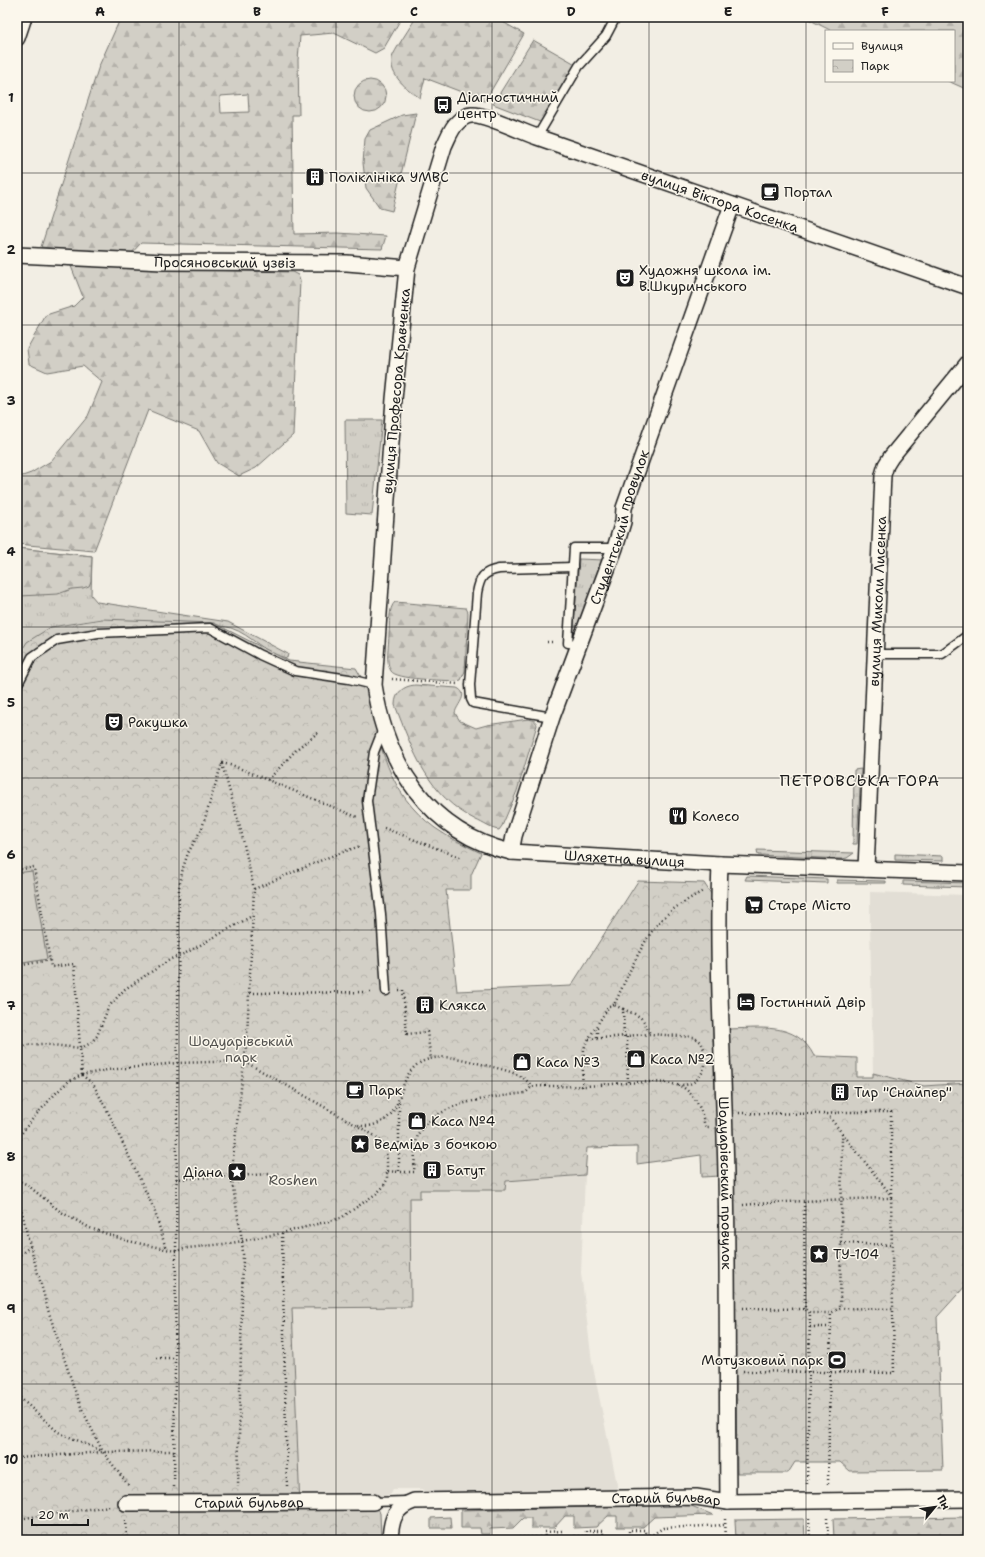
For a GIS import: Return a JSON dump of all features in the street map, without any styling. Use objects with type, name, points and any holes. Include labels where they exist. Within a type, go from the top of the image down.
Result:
[{"type":"street","points":[[17,38],[24,17]]},
{"type":"street","name":"вулиця Віктора Косенка","points":[[472,114],[482,116],[537,137],[968,287]]},
{"type":"street","name":"вулиця Професора Кравченка","points":[[379,682],[394,399],[407,268],[444,146],[452,129],[458,122],[472,114]]},
{"type":"street","name":"Студентський провулок","points":[[511,852],[514,836],[552,717],[615,548],[623,522],[624,508],[732,205]]},
{"type":"street","name":"Просяновський узвіз","points":[[17,255],[163,262],[347,263],[407,268]]},
{"type":"street","name":"вулиця Миколи Лисенка","points":[[866,869],[883,475],[886,465],[891,457],[968,363]]},
{"type":"street","name":"Шляхетна вулиця","points":[[379,682],[378,712],[393,752],[407,779],[439,817],[478,842],[494,848],[511,852],[720,864],[968,873]]},
{"type":"street","name":"Шодуарівський провулок","points":[[720,864],[721,1029],[728,1308],[727,1509]]},
{"type":"street","name":"Старий бульвар","points":[[414,1501],[696,1497],[727,1509],[968,1499]]},
{"type":"street","points":[[390,1540],[392,1519],[406,1504],[414,1501]]},
{"type":"street","name":"Старий бульвар","points":[[126,1504],[373,1502]]},
{"type":"lane","points":[[537,137],[579,66],[606,36],[616,17]]},
{"type":"lane","points":[[579,644],[568,643],[574,548],[615,548]]},
{"type":"lane","points":[[552,717],[473,703],[471,699],[470,685],[477,593],[479,582],[484,575],[490,571],[499,569],[573,567]]},
{"type":"lane","points":[[19,682],[32,657],[57,640],[98,632],[210,628],[260,655],[295,671],[350,680],[379,682]]},
{"type":"lane","points":[[875,654],[942,654],[968,635]]},
{"type":"lane","points":[[383,728],[374,752],[367,802],[381,914],[386,991]]},
{"type":"lane","points":[[373,1502],[414,1501]]},
{"type":"path","points":[[379,682],[470,685]]},
{"type":"path","points":[[268,780],[298,748],[320,731]]},
{"type":"path","points":[[222,763],[234,766],[370,823],[462,858]]},
{"type":"path","points":[[222,763],[241,831],[254,888],[250,992],[244,1062],[231,1176],[242,1240],[237,1503]]},
{"type":"path","points":[[174,1504],[178,901],[180,878],[188,853],[202,828],[222,763]]},
{"type":"path","points":[[254,888],[329,857],[358,847],[373,844]]},
{"type":"path","points":[[17,870],[34,867],[51,967],[74,964],[82,1075],[93,1084],[108,1112],[154,1209],[166,1249]]},
{"type":"path","points":[[614,1005],[632,967],[658,923],[677,907],[719,882]]},
{"type":"path","points":[[17,1048],[27,1044],[42,1044],[81,1048],[95,1041],[109,1006],[119,994],[171,959],[178,957],[253,916]]},
{"type":"path","points":[[17,966],[50,960]]},
{"type":"path","points":[[403,990],[407,1034],[427,1032],[431,1059]]},
{"type":"path","points":[[250,992],[386,991]]},
{"type":"path","points":[[582,1086],[584,1049],[609,1006],[614,1005],[640,1016],[650,1034]]},
{"type":"path","points":[[623,1009],[628,1084]]},
{"type":"path","points":[[597,1027],[597,1038]]},
{"type":"path","points":[[589,1039],[650,1034],[694,1037],[701,1042],[704,1053]]},
{"type":"path","points":[[354,1124],[361,1126],[372,1126],[388,1118],[394,1112],[407,1076],[412,1068],[426,1060],[447,1057],[459,1058],[511,1072],[524,1079],[532,1088]]},
{"type":"path","points":[[705,1061],[706,1076]]},
{"type":"path","points":[[17,1139],[57,1092],[70,1081],[82,1075],[107,1070],[177,1063],[244,1062],[382,1141],[387,1153],[387,1180],[383,1187],[348,1214],[332,1221],[282,1233],[175,1251],[128,1241],[90,1228],[57,1209],[26,1184],[17,1180]]},
{"type":"path","points":[[387,1171],[414,1172],[415,1148],[418,1134],[424,1125],[455,1106],[463,1103],[525,1093],[532,1088],[628,1084],[685,1085],[696,1081],[701,1076],[705,1065]]},
{"type":"path","points":[[676,1085],[684,1088],[697,1101],[702,1111],[705,1127],[709,1127],[708,1120]]},
{"type":"path","points":[[398,1102],[399,1172]]},
{"type":"path","points":[[724,1113],[827,1114],[844,1112],[891,1112],[891,1245],[894,1373],[728,1371]]},
{"type":"path","points":[[827,1114],[891,1197]]},
{"type":"path","points":[[840,1308],[842,1133]]},
{"type":"path","points":[[233,1162],[245,1176]]},
{"type":"path","points":[[176,1179],[271,1174]]},
{"type":"path","points":[[17,1191],[49,1313],[81,1407],[103,1452],[143,1504]]},
{"type":"path","points":[[726,1206],[891,1197]]},
{"type":"path","points":[[804,1201],[805,1309]]},
{"type":"path","points":[[282,1233],[287,1481]]},
{"type":"path","points":[[841,1243],[891,1245]]},
{"type":"path","points":[[17,1257],[31,1246]]},
{"type":"path","points":[[728,1308],[805,1309],[810,1313],[831,1313],[840,1308],[893,1309]]},
{"type":"path","points":[[807,1484],[810,1313]]},
{"type":"path","points":[[828,1484],[831,1313]]},
{"type":"path","points":[[810,1327],[830,1327]]},
{"type":"path","points":[[156,1358],[174,1358]]},
{"type":"path","points":[[17,1395],[58,1432],[88,1444],[103,1452]]},
{"type":"path","points":[[17,1458],[103,1452],[174,1451]]},
{"type":"path","points":[[17,1519],[126,1504],[127,1540]]},
{"type":"path","points":[[726,1540],[725,1525],[727,1509]]},
{"type":"path","points":[[809,1515],[810,1540]]},
{"type":"path","points":[[827,1515],[828,1540]]},
{"type":"path","points":[[646,1535],[652,1535],[662,1528],[725,1525]]},
{"type":"path","points":[[501,1540],[501,1538],[545,1538],[545,1532],[562,1531],[562,1538],[586,1538],[586,1531],[603,1530],[603,1540]]},
{"type":"path","points":[[629,1540],[629,1530],[646,1530],[646,1540]]},
{"type":"path","points":[[603,1536],[629,1536]]},
{"type":"shaded area","points":[[870,892],[968,895],[968,1083],[924,1086],[873,1073]]},
{"type":"shaded area","points":[[585,1175],[581,1273],[592,1362],[619,1494],[425,1494],[422,1489],[393,1489],[387,1496],[299,1497],[292,1308],[326,1307],[409,1248],[410,1198],[420,1190],[505,1190],[505,1181]]},
{"type":"green space","points":[[121,17],[402,17],[384,48],[375,53],[334,33],[300,36],[298,60],[299,115],[292,115],[294,234],[338,233],[386,236],[382,249],[141,243],[128,257],[41,247],[99,66]],"holes":[[[248,94],[249,112],[221,113],[220,96]]]},
{"type":"green space","points":[[416,17],[494,17],[524,34],[485,101],[425,78],[420,98],[400,81],[393,71],[392,65],[393,55]]},
{"type":"green space","points":[[804,17],[968,17],[968,90],[950,82],[955,82],[955,30],[830,30]]},
{"type":"green space","points":[[533,40],[579,66],[545,124],[493,104]]},
{"type":"green space","points":[[367,80],[373,80],[383,87],[386,96],[385,102],[379,109],[373,112],[367,112],[357,105],[354,99],[354,93],[361,83]]},
{"type":"green space","points":[[416,113],[392,211],[380,208],[366,188],[363,163],[365,139],[370,130],[402,115]]},
{"type":"green space","points":[[69,261],[154,269],[292,272],[298,275],[300,281],[293,435],[256,468],[239,476],[217,463],[199,431],[148,410],[94,551],[17,544],[17,478],[31,473],[51,461],[88,416],[102,382],[83,366],[47,372],[29,364],[27,349],[46,315],[74,306],[83,297]]},
{"type":"green space","points":[[345,420],[382,420],[372,515],[346,513]]},
{"type":"green space","points":[[17,548],[92,556],[91,595],[97,602],[228,622],[288,654],[287,658],[272,653],[239,631],[229,627],[212,625],[17,664]]},
{"type":"green space","points":[[17,548],[92,556],[91,581],[89,586],[72,589],[58,594],[17,597]]},
{"type":"green space","points":[[579,559],[604,560],[581,626],[574,626]]},
{"type":"green space","points":[[395,602],[466,608],[468,612],[465,671],[461,680],[411,678],[395,674],[391,671],[388,663],[390,617],[391,608]]},
{"type":"green space","name":"Шодуарівський парк","points":[[102,619],[214,623],[289,661],[356,668],[367,691],[376,730],[388,766],[406,799],[419,814],[435,828],[481,853],[471,875],[471,890],[446,890],[457,991],[571,986],[638,881],[704,883],[713,897],[725,1029],[763,1028],[787,1032],[797,1037],[806,1045],[814,1056],[857,1058],[857,1077],[873,1077],[873,1073],[924,1086],[968,1083],[968,1283],[937,1317],[943,1470],[850,1471],[840,1462],[795,1462],[788,1473],[737,1473],[734,1219],[720,1176],[702,1177],[701,1155],[637,1164],[637,1147],[587,1148],[585,1175],[506,1181],[505,1190],[420,1190],[420,1198],[410,1198],[411,1307],[292,1308],[300,1507],[375,1507],[380,1513],[381,1540],[17,1540],[17,658],[27,642],[51,627]]},
{"type":"green space","points":[[415,685],[457,688],[461,690],[463,696],[455,713],[460,721],[476,728],[528,719],[536,722],[537,725],[517,791],[499,830],[487,826],[459,810],[446,799],[424,771],[408,739],[395,705],[396,697],[400,691]]},
{"type":"green space","points":[[861,769],[857,844],[853,844],[854,770]]},
{"type":"green space","points":[[757,850],[854,853],[847,858],[842,859],[758,855]]},
{"type":"green space","points":[[895,854],[943,856],[943,861],[895,860]]},
{"type":"green space","points":[[32,871],[47,959],[17,964],[17,873]]},
{"type":"green space","points":[[747,876],[827,879],[827,883],[745,880]]},
{"type":"green space","points":[[837,880],[886,881],[886,883],[837,883]]},
{"type":"green space","points":[[903,881],[968,883],[968,887],[903,885]]},
{"type":"green space","points":[[689,1505],[713,1515],[654,1517],[643,1527],[617,1527],[617,1516],[608,1516],[596,1527],[574,1528],[574,1516],[565,1516],[554,1528],[531,1528],[531,1518],[523,1518],[513,1528],[490,1529],[490,1534],[481,1534],[480,1528],[461,1528],[461,1510]]},
{"type":"green space","points":[[450,1517],[451,1528],[431,1528],[431,1518]]},
{"type":"green space","points":[[968,1517],[968,1538],[834,1539],[833,1519]]},
{"type":"green space","points":[[804,1519],[805,1539],[736,1540],[735,1520]]},
{"type":"place","name":"Діагностичний центр","points":[[443,105]]},
{"type":"place","name":"Поліклініка УМВС","points":[[315,177]]},
{"type":"place","name":"Портал","points":[[770,192]]},
{"type":"place","name":"Художня школа ім. В.Шкуринського","points":[[625,278]]},
{"type":"place","name":"Ракушка","points":[[114,722]]},
{"type":"place","name":"Колесо","points":[[678,816]]},
{"type":"place","name":"Старе Місто","points":[[754,905]]},
{"type":"place","name":"Гостинний Двір","points":[[746,1002]]},
{"type":"place","name":"Клякса","points":[[425,1005]]},
{"type":"place","name":"Каса №2","points":[[636,1059]]},
{"type":"place","name":"Каса №3","points":[[522,1062]]},
{"type":"place","name":"Парк","points":[[355,1090]]},
{"type":"place","name":"Тир \"Снайпер\"","points":[[840,1092]]},
{"type":"place","name":"Каса №4","points":[[417,1121]]},
{"type":"place","name":"Ведмідь з бочкою","points":[[360,1144]]},
{"type":"place","name":"Батут","points":[[432,1170]]},
{"type":"place","name":"Діана","points":[[237,1172]]},
{"type":"place","name":"ТУ-104","points":[[819,1254]]},
{"type":"place","name":"Мотузковий парк","points":[[837,1360]]},
{"type":"district","name":"ПЕТРОВСЬКА ГОРА","points":[[860,780]]},
{"type":"park label","name":"Roshen","points":[[293,1180]]}]
